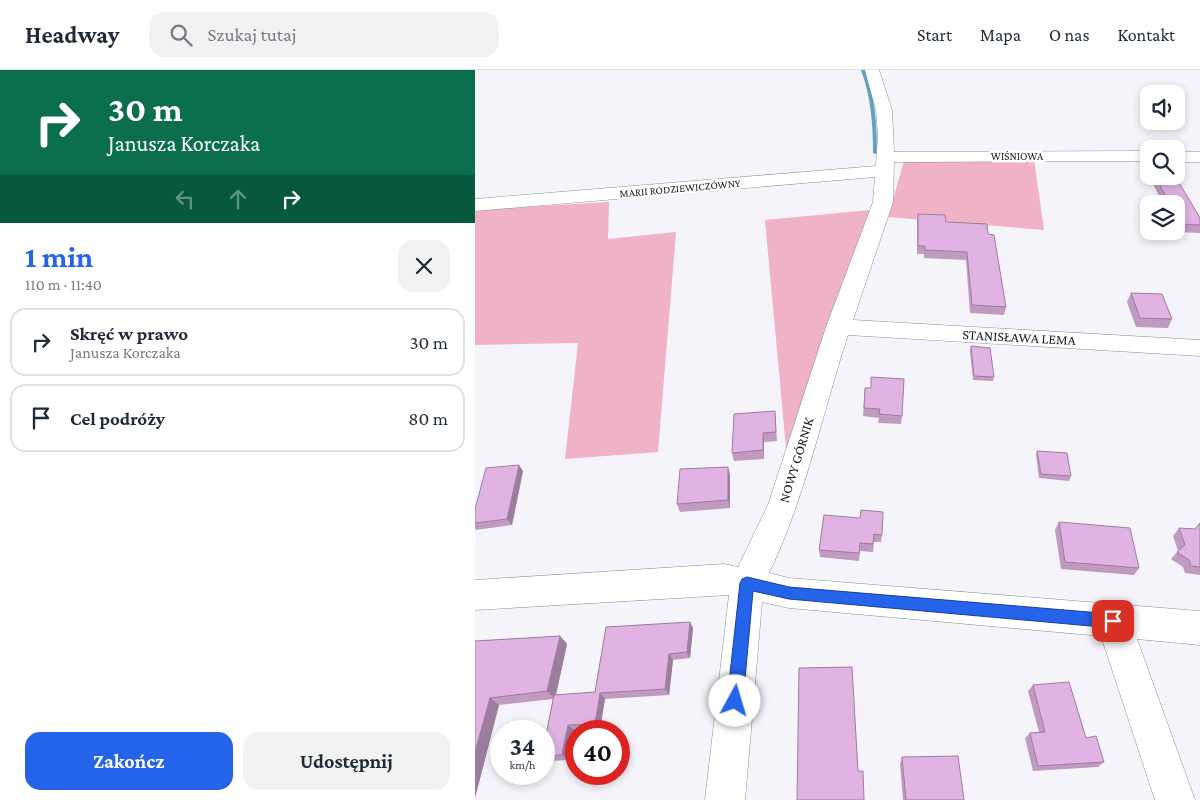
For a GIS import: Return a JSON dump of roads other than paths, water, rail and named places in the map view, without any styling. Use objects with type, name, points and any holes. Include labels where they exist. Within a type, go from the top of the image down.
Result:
[{"type":"street","name":"NOWY GÓRNIK","points":[[747,583],[766,546],[783,506],[838,327],[883,202],[886,164],[884,110],[873,70]]},
{"type":"street","name":"WIŚNIOWA","points":[[886,164],[1140,156]]},
{"type":"street","points":[[1185,157],[1200,157]]},
{"type":"street","name":"MARII RODZIEWICZÓWNY","points":[[475,205],[886,164]]},
{"type":"street","name":"STANISŁAWA LEMA","points":[[838,327],[1200,348]]},
{"type":"street","points":[[475,595],[724,579],[789,593],[1200,628]]},
{"type":"street","points":[[725,800],[747,583]]},
{"type":"street","points":[[1113,621],[1175,800]]},
{"type":"waterway","points":[[863,70],[870,90],[873,110],[875,153]]}]
